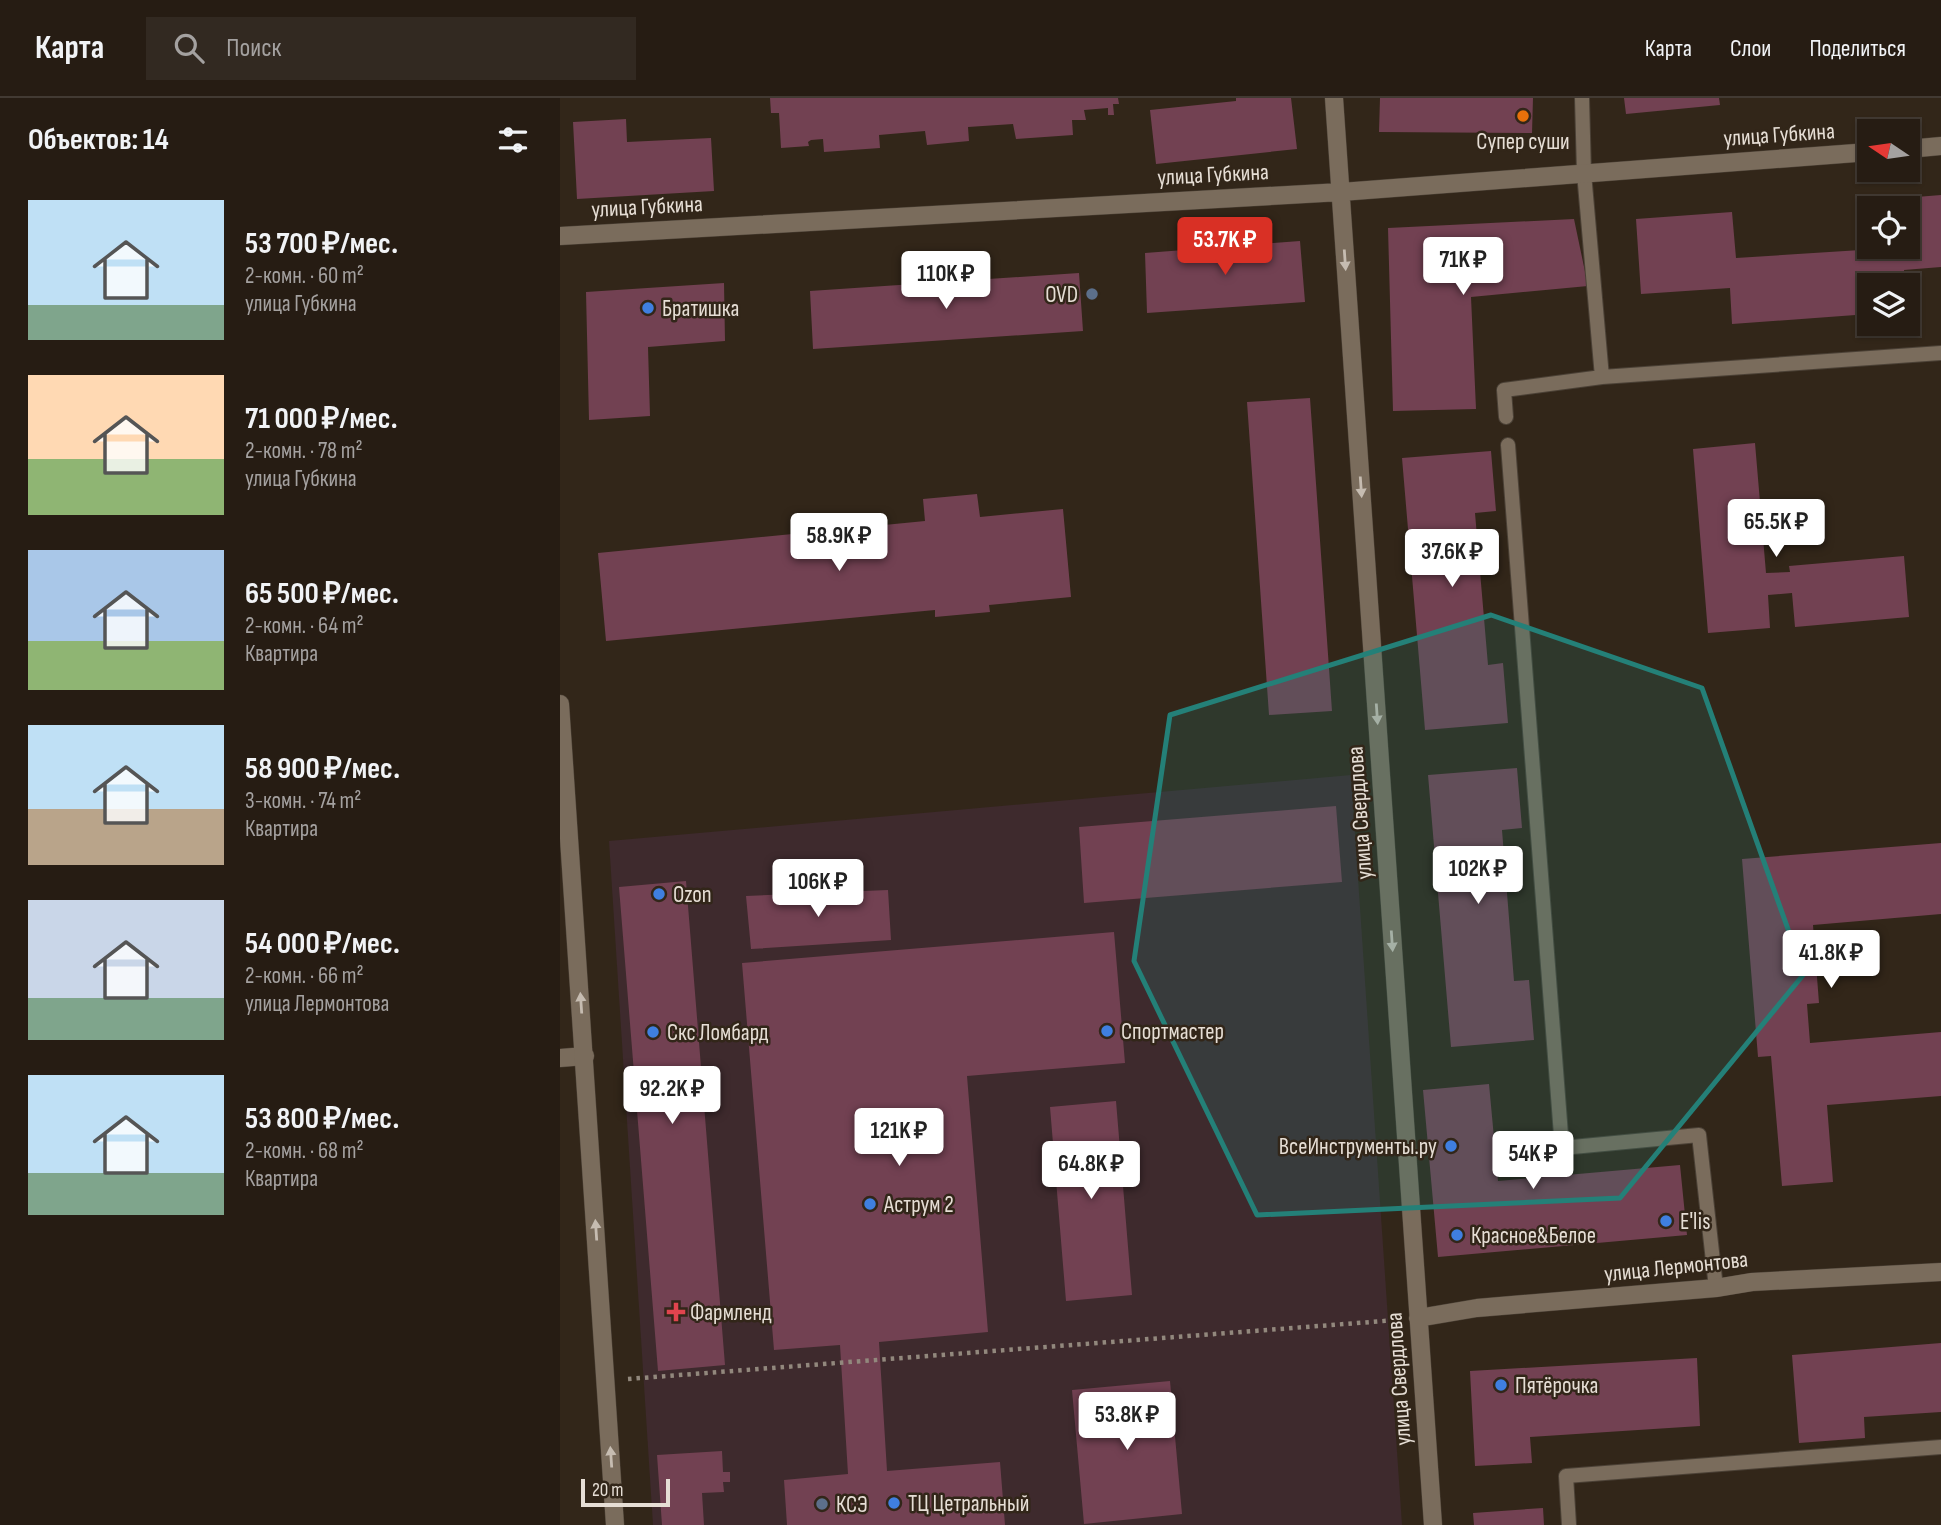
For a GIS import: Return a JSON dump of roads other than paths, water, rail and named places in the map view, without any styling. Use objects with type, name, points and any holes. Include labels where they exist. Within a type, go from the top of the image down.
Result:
[{"type":"street","name":"улица Свердлова","points":[[1334,98],[1433,1525]]},
{"type":"street","points":[[1920,148],[1941,146]]},
{"type":"street","name":"улица Губкина","points":[[560,236],[1340,192],[1857,153]]},
{"type":"street","points":[[560,704],[615,1525]]},
{"type":"street","points":[[560,1058],[585,1056]]},
{"type":"street","name":"улица Лермонтова","points":[[1418,1318],[1477,1308],[1752,1282],[1941,1272]]},
{"type":"lane","points":[[1582,98],[1584,173],[1602,377]]},
{"type":"lane","points":[[1506,417],[1504,390],[1602,377],[1941,352]]},
{"type":"lane","points":[[1508,445],[1562,1148],[1699,1135],[1716,1287]]},
{"type":"lane","points":[[1569,1525],[1566,1476],[1941,1447]]},
{"type":"place","name":"Супер суши","points":[[1523,116]]},
{"type":"place","name":"OVD","points":[[1092,294]]},
{"type":"place","name":"Братишка","points":[[648,308]]},
{"type":"place","name":"Ozon","points":[[659,894]]},
{"type":"place","name":"Спортмастер","points":[[1107,1031]]},
{"type":"place","name":"Скс Ломбард","points":[[653,1032]]},
{"type":"place","name":"ВсеИнструменты.ру","points":[[1451,1146]]},
{"type":"place","name":"Аструм 2","points":[[870,1204]]},
{"type":"place","name":"E'lis","points":[[1666,1221]]},
{"type":"place","name":"Красное&Белое","points":[[1457,1235]]},
{"type":"place","name":"Фармленд","points":[[676,1312]]},
{"type":"place","name":"Пятёрочка","points":[[1501,1385]]},
{"type":"place","name":"ТЦ Цетральный","points":[[894,1503]]},
{"type":"place","name":"КСЭ","points":[[822,1504]]}]
